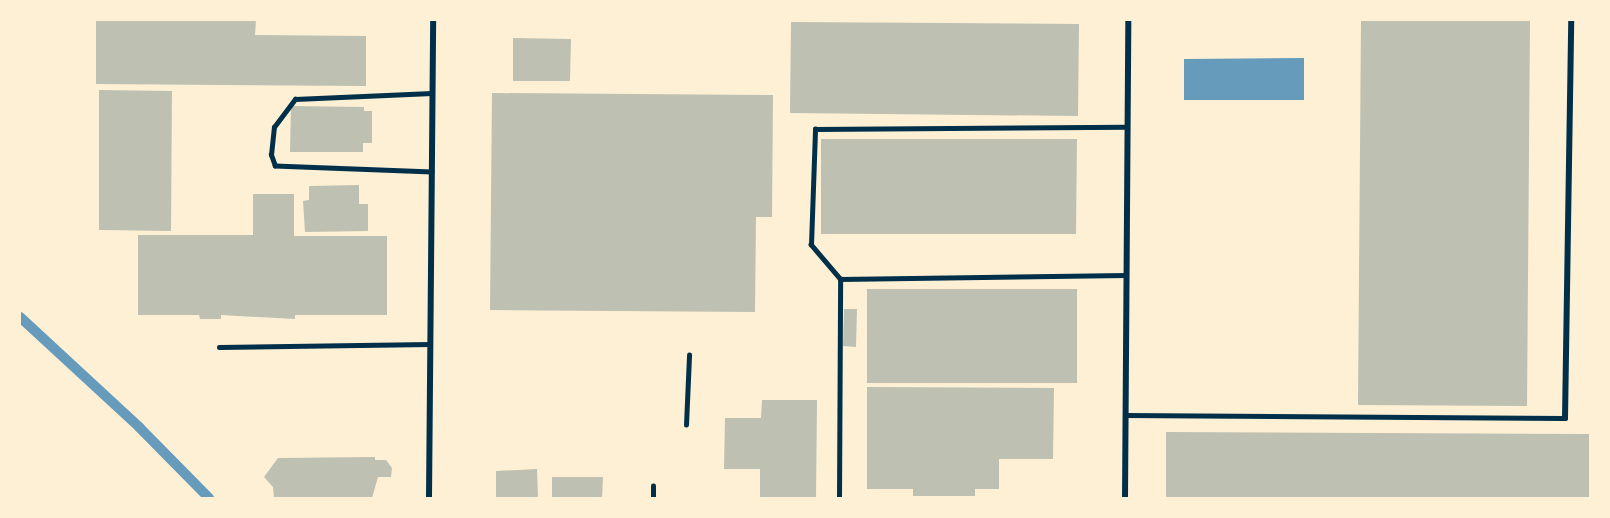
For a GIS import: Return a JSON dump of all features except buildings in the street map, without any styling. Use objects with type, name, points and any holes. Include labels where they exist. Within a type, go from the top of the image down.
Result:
[{"type":"street","points":[[429,498],[433,20]]},
{"type":"street","points":[[1125,498],[1128,20]]},
{"type":"street","points":[[1565,418],[1571,20]]},
{"type":"lane","points":[[432,93],[295,99],[274,127],[271,155],[275,166],[432,172]]},
{"type":"lane","points":[[839,498],[840,279],[811,245],[815,129],[1127,127]]},
{"type":"lane","points":[[840,279],[1126,274]]},
{"type":"lane","points":[[219,347],[430,344]]},
{"type":"lane","points":[[686,425],[689,355]]},
{"type":"lane","points":[[1125,415],[1565,418]]},
{"type":"lane","points":[[653,486],[653,498]]},
{"type":"water","points":[[1304,58],[1304,100],[1184,100],[1184,59]]},
{"type":"waterway","points":[[20,317],[139,427],[209,498]]}]
